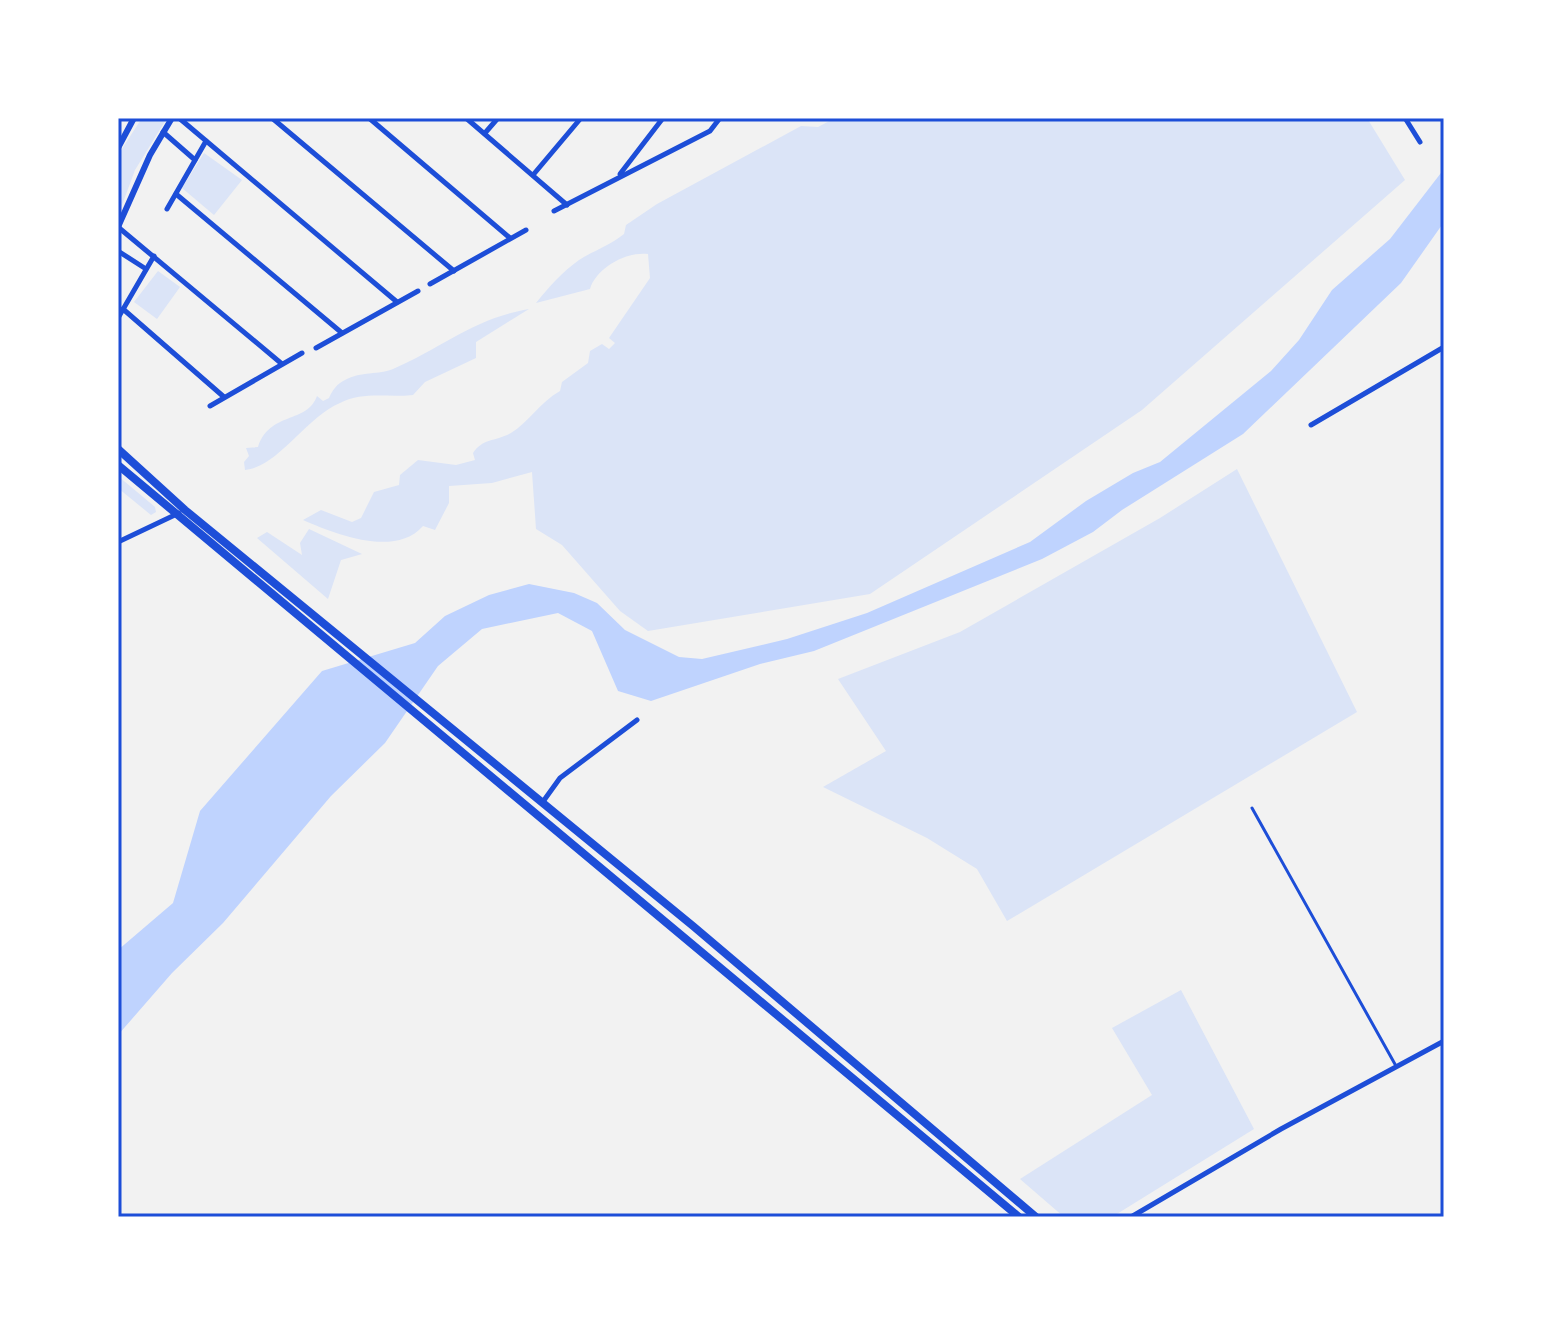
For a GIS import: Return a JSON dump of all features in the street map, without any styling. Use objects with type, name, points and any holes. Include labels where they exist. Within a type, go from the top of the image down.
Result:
[{"type":"main road","points":[[118,449],[180,512],[320,634],[1019,1217]]},
{"type":"main road","points":[[118,465],[325,623],[693,926],[1036,1217]]},
{"type":"street","points":[[118,148],[134,118]]},
{"type":"street","points":[[172,118],[118,227],[282,364]]},
{"type":"street","points":[[179,118],[397,302]]},
{"type":"street","points":[[272,118],[454,271]]},
{"type":"street","points":[[369,118],[510,238]]},
{"type":"street","points":[[466,118],[567,205]]},
{"type":"street","points":[[533,175],[581,118]]},
{"type":"street","points":[[617,178],[663,118]]},
{"type":"street","points":[[554,211],[710,131],[720,118]]},
{"type":"street","points":[[485,133],[497,119]]},
{"type":"street","points":[[1409,119],[1420,142]]},
{"type":"street","points":[[163,132],[195,160]]},
{"type":"street","points":[[167,209],[206,141]]},
{"type":"street","points":[[176,194],[342,333]]},
{"type":"street","points":[[430,284],[526,230]]},
{"type":"street","points":[[118,251],[146,269]]},
{"type":"street","points":[[118,318],[154,256]]},
{"type":"street","points":[[316,348],[418,291]]},
{"type":"street","points":[[123,309],[224,397]]},
{"type":"street","points":[[1311,425],[1444,347]]},
{"type":"street","points":[[210,406],[302,353]]},
{"type":"street","points":[[118,542],[180,512]]},
{"type":"street","points":[[542,804],[560,778],[637,720]]},
{"type":"street","points":[[1131,1217],[1444,1041]]},
{"type":"lane","points":[[1252,808],[1396,1066]]},
{"type":"shaded area","points":[[142,118],[167,118],[135,170],[118,216],[118,155]]},
{"type":"shaded area","points":[[835,118],[1367,118],[1405,180],[1142,410],[870,594],[648,631],[620,611],[562,545],[536,529],[532,472],[492,483],[449,486],[449,503],[435,530],[423,526],[411,536],[397,541],[364,540],[303,520],[321,510],[352,522],[361,518],[374,492],[399,485],[400,475],[418,460],[456,465],[475,460],[473,453],[481,445],[517,428],[560,391],[562,382],[588,363],[590,351],[602,344],[609,349],[615,343],[609,338],[650,278],[648,254],[631,255],[613,262],[593,281],[590,289],[536,303],[561,275],[579,260],[624,234],[626,225],[657,204],[801,126],[818,127]]},
{"type":"shaded area","points":[[204,153],[242,180],[214,215],[182,188]]},
{"type":"shaded area","points":[[158,271],[180,287],[157,319],[134,302]]},
{"type":"shaded area","points":[[529,309],[476,342],[476,358],[425,382],[413,395],[367,396],[340,403],[315,419],[269,460],[245,470],[244,462],[249,456],[246,448],[258,447],[271,428],[305,411],[317,396],[323,401],[351,377],[393,369],[474,327]]},
{"type":"shaded area","points":[[1237,469],[1357,712],[1007,921],[977,869],[927,838],[823,787],[886,751],[838,679],[960,632],[1160,518]]},
{"type":"shaded area","points":[[118,476],[155,507],[156,512],[151,515],[118,488]]},
{"type":"shaded area","points":[[309,529],[362,554],[341,560],[328,599],[257,538],[267,532],[302,555],[300,543]]},
{"type":"shaded area","points":[[1181,990],[1254,1129],[1112,1217],[1064,1217],[1020,1179],[1152,1095],[1112,1028]]},
{"type":"water","points":[[1444,169],[1444,222],[1401,283],[1243,434],[1122,510],[1093,532],[1042,559],[814,651],[760,664],[651,701],[618,691],[592,631],[558,613],[482,629],[438,666],[385,743],[331,796],[223,923],[172,973],[118,1035],[118,950],[173,903],[200,811],[322,671],[415,643],[445,616],[489,595],[529,584],[574,593],[597,603],[625,630],[679,657],[702,659],[787,639],[867,613],[1030,542],[1086,501],[1133,473],[1160,462],[1271,371],[1299,340],[1332,290],[1390,239]]}]
